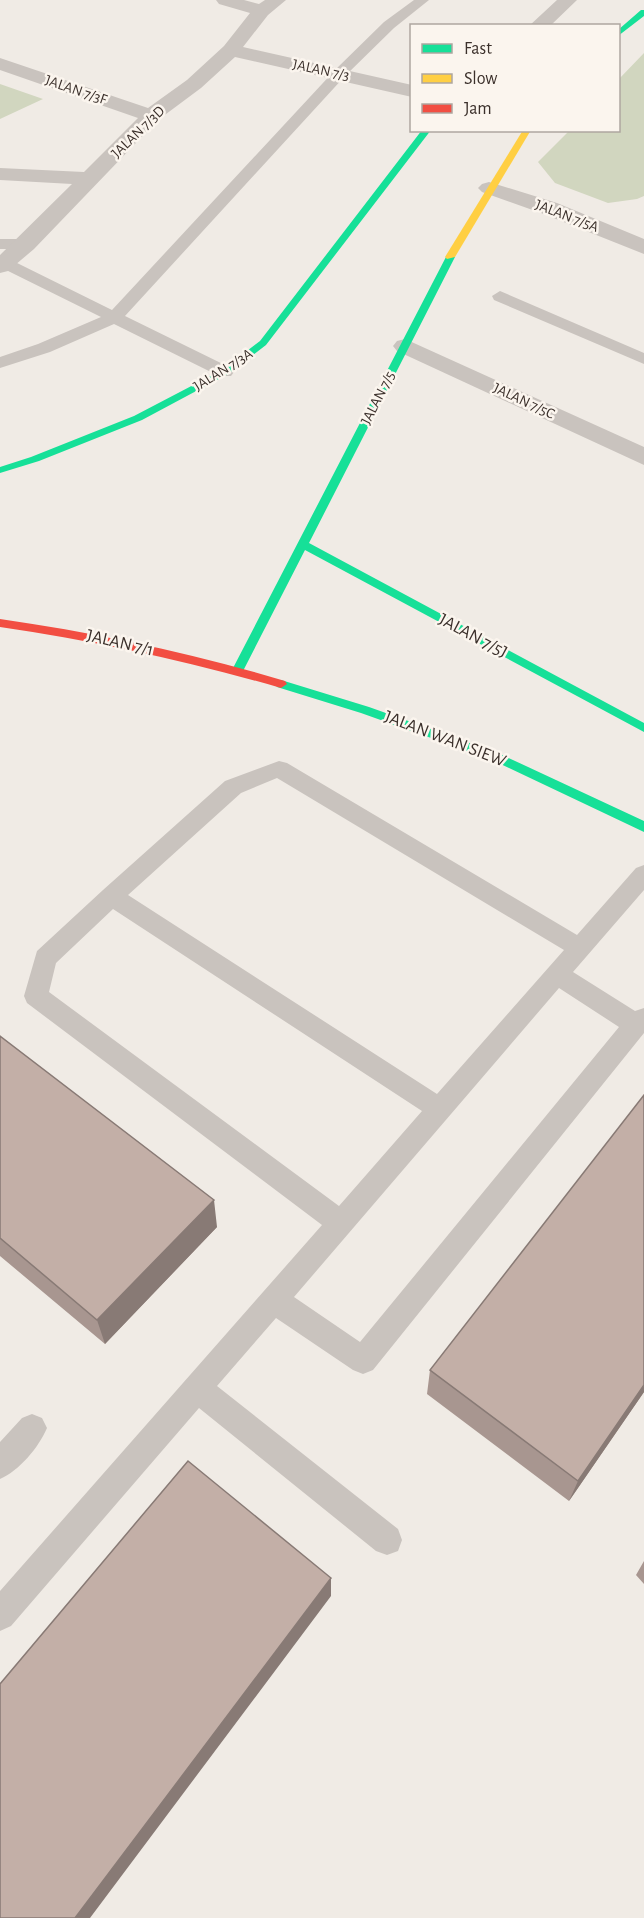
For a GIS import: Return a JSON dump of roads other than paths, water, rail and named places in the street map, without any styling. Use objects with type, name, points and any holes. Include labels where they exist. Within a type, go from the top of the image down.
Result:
[{"type":"street","points":[[225,0],[269,5]]},
{"type":"street","points":[[540,24],[568,0]]},
{"type":"street","name":"JALAN 7/3D","points":[[2,257],[26,244],[152,116],[194,84],[231,50],[269,5]]},
{"type":"street","points":[[620,32],[644,12]]},
{"type":"street","name":"JALAN 7/3","points":[[231,50],[410,91]]},
{"type":"street","name":"JALAN 7/3F","points":[[0,64],[152,116]]},
{"type":"street","name":"JALAN 7/3A","points":[[0,470],[138,418],[225,372],[263,344],[425,132]]},
{"type":"street","name":"JALAN 7/5","points":[[238,670],[454,249],[525,132]]},
{"type":"street","points":[[0,174],[91,178]]},
{"type":"street","name":"JALAN 7/5A","points":[[489,188],[639,240]]},
{"type":"street","name":"JALAN 7/5C","points":[[405,346],[644,457]]},
{"type":"street","name":"JALAN 7/5J","points":[[302,544],[644,728]]},
{"type":"street","name":"JALAN 7/1","points":[[0,623],[83,634],[238,670]]},
{"type":"street","name":"JALAN WAN SIEW","points":[[238,670],[365,710],[494,756],[644,827]]},
{"type":"lane","points":[[0,363],[44,348],[115,317],[340,73],[389,25],[422,0]]},
{"type":"lane","points":[[2,257],[225,372]]},
{"type":"lane","points":[[500,296],[644,359]]},
{"type":"lane","points":[[341,1223],[36,996],[45,958],[232,787],[279,769],[580,948]]},
{"type":"lane","points":[[0,1615],[644,874]]},
{"type":"lane","points":[[111,896],[439,1109]]},
{"type":"lane","points":[[274,1300],[363,1360],[640,1022],[557,974]]},
{"type":"lane","points":[[197,1388],[387,1540]]},
{"type":"lane","points":[[0,1464],[32,1428]]}]
